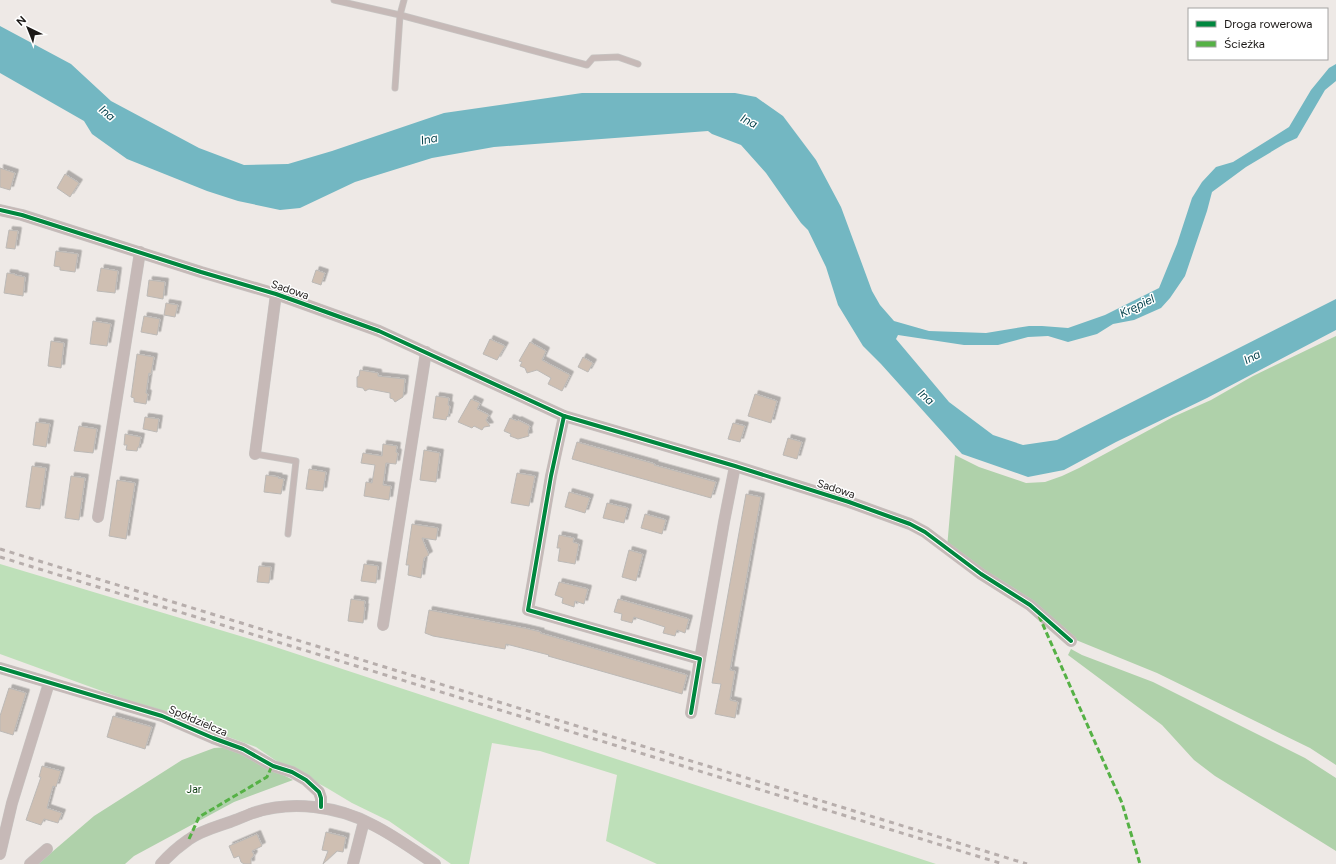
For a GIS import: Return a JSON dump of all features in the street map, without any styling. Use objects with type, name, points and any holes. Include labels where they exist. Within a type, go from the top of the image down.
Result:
[{"type":"street","name":"Sadowa","points":[[0,210],[22,215],[201,272],[276,294],[379,331],[564,416],[735,466],[849,502],[910,524],[925,532],[981,574],[1030,605],[1071,641]]},
{"type":"street","points":[[98,517],[140,252]]},
{"type":"street","points":[[255,454],[276,294]]},
{"type":"street","points":[[383,625],[426,352]]},
{"type":"street","points":[[564,416],[551,476],[528,610],[700,659]]},
{"type":"street","points":[[691,713],[735,466]]},
{"type":"street","name":"Spółdzielcza","points":[[0,668],[162,716],[243,749],[273,766],[292,772],[306,780],[319,792],[321,798],[321,808]]},
{"type":"street","points":[[0,854],[12,803],[49,683]]},
{"type":"street","points":[[161,864],[170,854],[189,839],[200,833],[253,813],[273,808],[300,806],[321,808],[351,815],[373,824],[435,864]]},
{"type":"street","points":[[353,864],[364,821]]},
{"type":"street","points":[[30,864],[47,849]]},
{"type":"lane","points":[[334,0],[400,15],[587,65],[593,58],[618,57],[638,64]]},
{"type":"lane","points":[[395,88],[400,15],[404,0]]},
{"type":"lane","points":[[255,454],[296,461],[288,534]]},
{"type":"green space","points":[[1336,336],[1336,765],[1310,748],[1157,673],[1076,640],[947,548],[955,455],[979,467],[1026,483],[1045,482],[1079,468],[1173,417],[1211,400],[1253,376]]},
{"type":"green space","points":[[0,564],[260,642],[936,864],[657,864],[606,841],[617,775],[540,751],[492,743],[469,864],[451,864],[389,821],[352,803],[275,760],[256,747],[0,654]]},
{"type":"green space","points":[[1071,649],[1082,655],[1153,682],[1305,758],[1336,778],[1336,851],[1215,776],[1194,760],[1162,725],[1068,655]]},
{"type":"green space","name":"Jar","points":[[229,747],[293,780],[234,802],[134,856],[125,864],[38,864],[94,816],[182,760],[214,748]]},
{"type":"water","points":[[0,26],[71,64],[111,101],[199,148],[244,165],[288,164],[332,151],[444,113],[582,93],[735,93],[756,97],[783,116],[816,160],[841,207],[872,291],[880,305],[894,321],[929,331],[986,333],[1029,326],[1068,328],[1105,315],[1159,288],[1177,244],[1192,198],[1202,182],[1216,167],[1233,162],[1289,127],[1311,90],[1329,68],[1336,64],[1336,81],[1325,90],[1297,138],[1246,167],[1212,192],[1185,276],[1161,308],[1134,320],[1113,324],[1097,334],[1068,342],[1048,336],[1028,337],[998,345],[964,345],[898,335],[896,339],[949,402],[993,435],[1023,445],[1057,440],[1336,299],[1336,330],[1207,398],[1116,442],[1064,470],[1028,477],[962,454],[863,346],[838,305],[826,267],[808,230],[801,223],[766,173],[741,145],[708,131],[494,147],[432,158],[355,182],[300,208],[280,210],[238,201],[207,191],[127,159],[92,134],[84,121],[0,73]]},
{"type":"building","points":[[0,168],[15,173],[10,190],[0,187]]},
{"type":"building","points":[[65,174],[79,183],[70,197],[57,188]]},
{"type":"building","points":[[9,230],[18,231],[15,249],[6,248]]},
{"type":"building","points":[[56,251],[78,254],[75,272],[60,270],[60,267],[54,266]]},
{"type":"building","points":[[101,268],[118,271],[115,293],[97,291]]},
{"type":"building","points":[[316,270],[325,273],[321,285],[312,282]]},
{"type":"building","points":[[7,273],[25,277],[23,296],[4,293]]},
{"type":"building","points":[[149,280],[165,282],[163,299],[147,296]]},
{"type":"building","points":[[166,303],[178,305],[175,317],[164,315]]},
{"type":"building","points":[[144,316],[160,319],[157,335],[141,332]]},
{"type":"building","points":[[93,321],[111,324],[107,346],[90,344]]},
{"type":"building","points":[[490,339],[505,346],[497,360],[483,354]]},
{"type":"building","points":[[51,341],[64,343],[61,368],[48,366]]},
{"type":"building","points":[[530,342],[546,351],[542,360],[570,375],[562,391],[548,384],[551,378],[537,370],[527,373],[525,368],[520,366],[522,362],[519,361]]},
{"type":"building","points":[[137,354],[154,357],[151,374],[149,373],[146,404],[134,402],[134,398],[131,397]]},
{"type":"building","points":[[583,357],[593,363],[588,372],[578,367]]},
{"type":"building","points":[[360,370],[378,373],[378,376],[405,379],[403,397],[395,402],[390,398],[390,393],[369,389],[365,391],[363,388],[357,387],[357,377],[359,376]]},
{"type":"building","points":[[755,394],[777,401],[771,423],[748,416]]},
{"type":"building","points":[[436,396],[449,398],[448,405],[450,406],[446,420],[433,418]]},
{"type":"building","points":[[471,399],[480,403],[477,409],[489,415],[486,420],[490,426],[484,427],[482,430],[474,426],[472,428],[458,422]]},
{"type":"building","points":[[145,417],[159,419],[157,432],[143,429]]},
{"type":"building","points":[[510,418],[530,426],[528,431],[529,436],[518,439],[510,436],[511,434],[504,431]]},
{"type":"building","points":[[36,422],[50,424],[46,447],[33,445]]},
{"type":"building","points":[[733,423],[745,426],[740,442],[728,439]]},
{"type":"building","points":[[79,426],[97,429],[93,453],[74,451]]},
{"type":"building","points":[[125,434],[141,437],[137,451],[126,450],[127,445],[124,445]]},
{"type":"building","points":[[788,438],[802,442],[797,459],[783,455]]},
{"type":"building","points":[[577,442],[716,482],[711,498],[572,459]]},
{"type":"building","points":[[383,444],[397,446],[396,452],[398,453],[396,464],[386,463],[383,485],[391,486],[389,500],[364,496],[366,482],[372,483],[375,465],[361,463],[363,453],[382,456]]},
{"type":"building","points":[[424,450],[440,453],[436,482],[420,480]]},
{"type":"building","points":[[32,466],[46,468],[40,509],[26,507]]},
{"type":"building","points":[[309,469],[326,472],[323,491],[306,489]]},
{"type":"building","points":[[517,473],[535,476],[529,506],[511,503]]},
{"type":"building","points":[[266,475],[284,479],[281,494],[264,492]]},
{"type":"building","points":[[71,476],[85,478],[79,520],[65,518]]},
{"type":"building","points":[[117,480],[135,483],[126,539],[109,536]]},
{"type":"building","points":[[569,492],[590,498],[585,513],[565,507]]},
{"type":"building","points":[[746,494],[761,497],[730,670],[735,671],[730,700],[738,702],[735,718],[715,714],[721,684],[712,683]]},
{"type":"building","points":[[607,503],[628,508],[624,523],[603,518]]},
{"type":"building","points":[[645,514],[666,520],[662,534],[641,528]]},
{"type":"building","points":[[412,524],[438,528],[436,540],[422,538],[429,555],[424,558],[421,578],[408,575],[409,565],[406,565]]},
{"type":"building","points":[[559,535],[574,538],[573,542],[579,544],[575,564],[558,561],[560,548],[557,548]]},
{"type":"building","points":[[629,550],[643,554],[636,581],[622,577]]},
{"type":"building","points":[[364,564],[378,566],[376,583],[361,581]]},
{"type":"building","points":[[259,566],[271,567],[269,583],[257,582]]},
{"type":"building","points":[[559,582],[588,589],[584,604],[575,601],[574,607],[562,603],[563,598],[555,595]]},
{"type":"building","points":[[351,599],[365,601],[363,623],[348,621]]},
{"type":"building","points":[[618,599],[689,619],[685,633],[677,630],[675,636],[663,633],[665,627],[634,617],[632,623],[621,620],[622,614],[614,612]]},
{"type":"building","points":[[429,610],[541,632],[540,633],[687,675],[682,694],[506,644],[505,649],[433,636],[425,633]]},
{"type":"building","points":[[9,688],[26,693],[13,735],[0,731],[0,716]]},
{"type":"building","points":[[113,716],[152,727],[145,749],[107,737]]},
{"type":"building","points":[[42,766],[61,771],[56,787],[53,786],[47,808],[62,813],[58,823],[44,819],[41,825],[26,820],[41,777],[39,777]]},
{"type":"building","points":[[326,832],[346,837],[343,852],[337,851],[323,864],[328,851],[322,850]]},
{"type":"building","points":[[257,834],[262,846],[252,851],[254,855],[251,859],[251,864],[244,864],[241,862],[239,856],[234,858],[229,846]]},
{"type":"railway","points":[[0,549],[1027,864]]},
{"type":"railway","points":[[0,557],[1003,864]]},
{"type":"marked path","points":[[1039,616],[1122,803],[1140,864]]},
{"type":"marked path","points":[[189,839],[199,817],[267,777],[273,766]]},
{"type":"cycle path","points":[[0,210],[22,215],[201,272],[276,294],[379,331],[564,416],[735,466],[849,502],[910,524],[925,532],[981,574],[1030,605],[1071,641]]},
{"type":"cycle path","points":[[564,416],[551,476],[528,610],[700,659],[691,713]]},
{"type":"cycle path","points":[[0,668],[162,716],[243,749],[273,766],[292,772],[306,780],[319,792],[321,807]]},
{"type":"water label","name":"Ina","points":[[107,113]]},
{"type":"water label","name":"Ina","points":[[749,121]]},
{"type":"water label","name":"Ina","points":[[429,139]]},
{"type":"water label","name":"Krępiel","points":[[1137,306]]},
{"type":"water label","name":"Ina","points":[[1252,357]]},
{"type":"water label","name":"Ina","points":[[926,397]]}]
